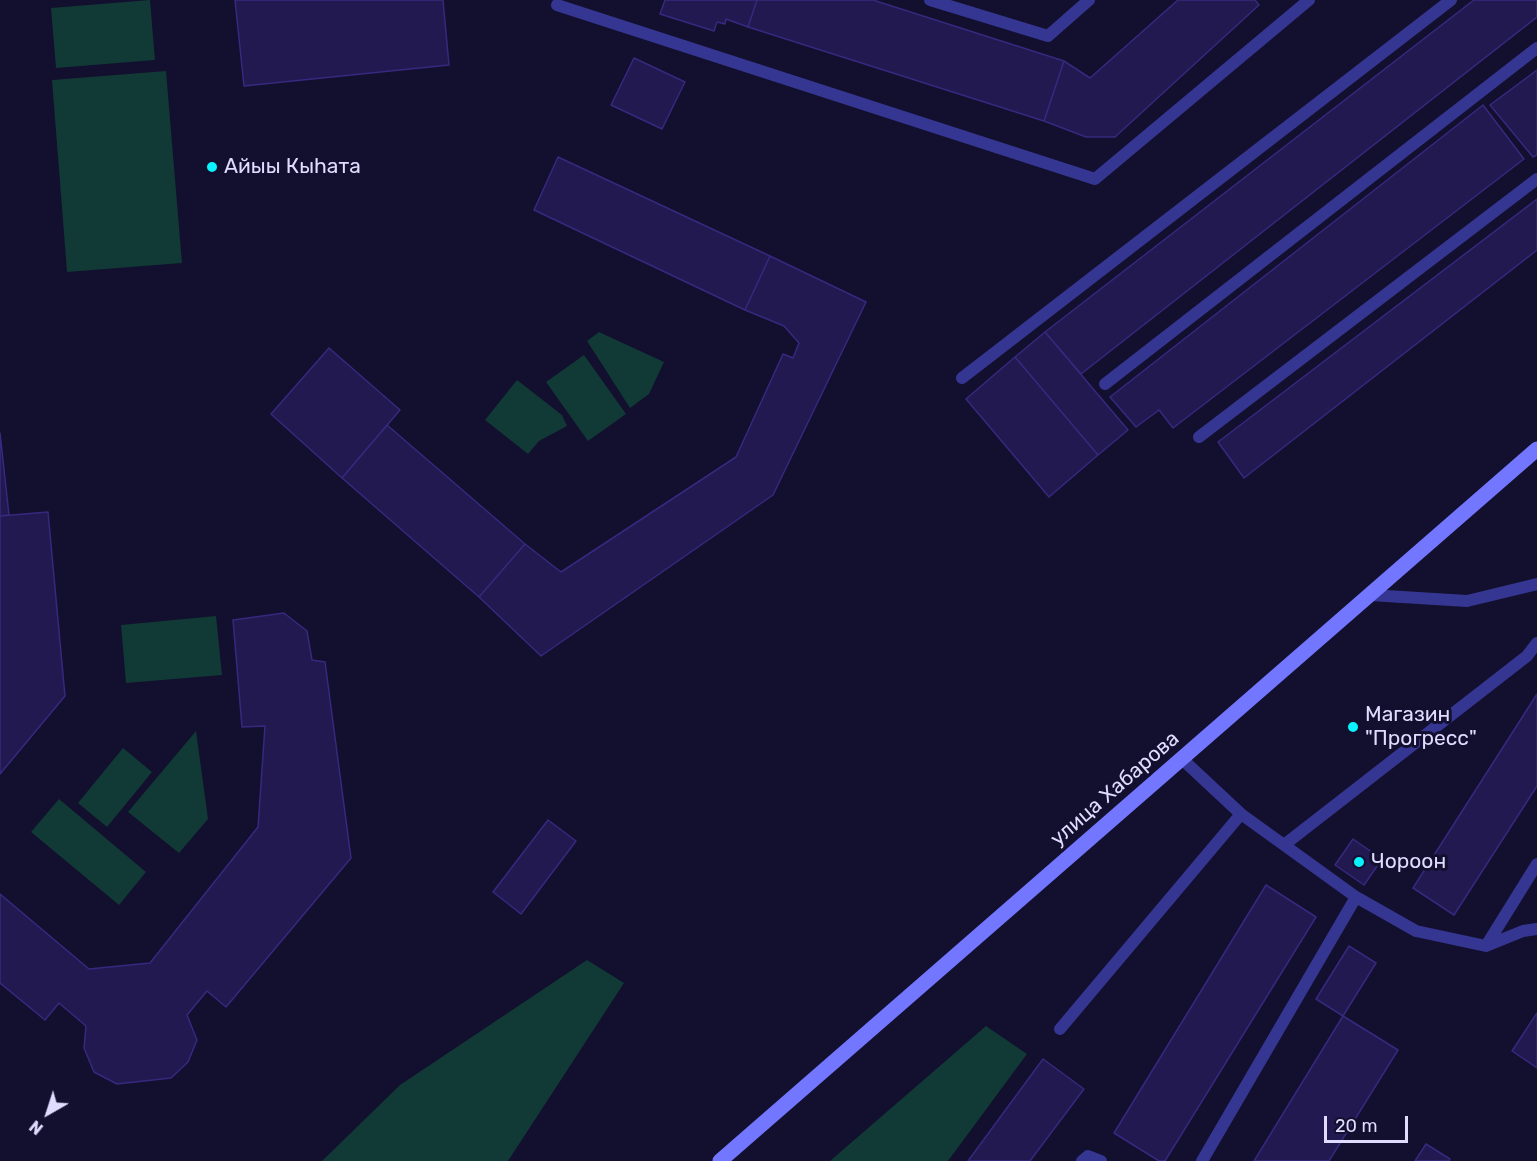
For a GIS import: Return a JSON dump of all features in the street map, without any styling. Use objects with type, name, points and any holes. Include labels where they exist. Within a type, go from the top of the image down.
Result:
[{"type":"main road","name":"улица Хабарова","points":[[720,1161],[1537,449]]},
{"type":"lane","points":[[930,0],[1048,36],[1089,0]]},
{"type":"lane","points":[[557,4],[1095,178],[1309,0]]},
{"type":"lane","points":[[963,378],[1451,0]]},
{"type":"lane","points":[[1105,384],[1537,48]]},
{"type":"lane","points":[[1199,437],[1537,178]]},
{"type":"lane","points":[[1370,595],[1467,601],[1537,584]]},
{"type":"lane","points":[[1284,845],[1527,656],[1537,643]]},
{"type":"lane","points":[[1182,759],[1241,814],[1356,897],[1416,931],[1486,946],[1523,931],[1537,929]]},
{"type":"lane","points":[[1060,1029],[1241,814]]},
{"type":"lane","points":[[1486,946],[1537,864]]},
{"type":"lane","points":[[1202,1161],[1356,897]]},
{"type":"lane","points":[[1082,1161],[1088,1156],[1101,1161]]},
{"type":"green space","points":[[150,0],[155,60],[56,68],[51,8]]},
{"type":"green space","points":[[166,71],[182,263],[67,272],[52,80]]},
{"type":"green space","points":[[599,332],[664,362],[649,394],[630,408],[587,341]]},
{"type":"green space","points":[[584,355],[626,414],[588,441],[546,382]]},
{"type":"green space","points":[[517,380],[562,415],[567,426],[539,441],[528,454],[485,420]]},
{"type":"green space","points":[[216,616],[222,675],[126,683],[121,625]]},
{"type":"green space","points":[[196,731],[208,819],[179,853],[128,812]]},
{"type":"green space","points":[[123,748],[152,772],[107,827],[78,803]]},
{"type":"green space","points":[[59,799],[146,872],[119,905],[31,832]]},
{"type":"green space","points":[[587,960],[624,983],[508,1161],[322,1161],[400,1085]]},
{"type":"green space","points":[[986,1026],[1027,1054],[948,1161],[830,1161]]},
{"type":"building","points":[[235,0],[443,0],[449,65],[244,86]]},
{"type":"building","points":[[665,0],[757,0],[748,27],[726,19],[725,24],[717,22],[714,31],[660,14]]},
{"type":"building","points":[[757,0],[873,0],[1064,61],[1044,121],[748,27]]},
{"type":"building","points":[[1178,0],[1255,0],[1259,5],[1115,137],[1086,137],[1044,121],[1064,61],[1090,78]]},
{"type":"building","points":[[1474,0],[1537,0],[1537,17],[1081,374],[1045,332]]},
{"type":"building","points":[[634,58],[685,82],[662,129],[611,105]]},
{"type":"building","points":[[1537,70],[1537,155],[1533,157],[1490,105]]},
{"type":"building","points":[[1483,105],[1524,159],[1173,428],[1159,410],[1136,427],[1110,397]]},
{"type":"building","points":[[558,157],[770,256],[745,310],[534,210]]},
{"type":"building","points":[[1537,199],[1537,250],[1244,478],[1218,442]]},
{"type":"building","points":[[770,256],[866,302],[773,495],[541,656],[479,597],[525,544],[561,572],[736,457],[783,354],[793,358],[799,343],[784,326],[745,310]]},
{"type":"building","points":[[1045,332],[1128,430],[1098,455],[1015,357]]},
{"type":"building","points":[[329,348],[400,410],[342,478],[271,414]]},
{"type":"building","points":[[1015,357],[1098,455],[1049,497],[966,399]]},
{"type":"building","points":[[387,425],[525,544],[479,597],[342,478]]},
{"type":"building","points":[[0,433],[9,515],[0,516]]},
{"type":"building","points":[[48,512],[65,696],[0,774],[0,516]]},
{"type":"building","points":[[284,613],[307,631],[312,660],[325,662],[351,858],[226,1007],[207,991],[187,1015],[197,1040],[188,1062],[171,1078],[117,1084],[94,1072],[84,1048],[86,1026],[59,1003],[45,1020],[0,983],[0,894],[89,969],[150,963],[258,827],[265,726],[242,727],[233,620]]},
{"type":"building","points":[[1537,694],[1537,786],[1454,915],[1413,888]]},
{"type":"building","points":[[548,820],[576,841],[521,914],[493,892]]},
{"type":"building","name":"Чороон","points":[[1353,839],[1382,859],[1364,885],[1335,865]]},
{"type":"building","points":[[1266,885],[1316,917],[1165,1161],[1159,1161],[1114,1133]]},
{"type":"building","points":[[1349,946],[1376,963],[1343,1016],[1316,999]]},
{"type":"building","points":[[1537,1013],[1537,1068],[1512,1051]]},
{"type":"building","points":[[1343,1016],[1398,1050],[1329,1161],[1254,1161]]},
{"type":"building","points":[[1043,1059],[1084,1089],[1030,1161],[968,1161]]},
{"type":"building","points":[[1426,1144],[1450,1159],[1449,1161],[1415,1161]]},
{"type":"place","name":"Айыы Кыhата","points":[[212,167]]},
{"type":"place","name":"Магазин \"Прогресс\"","points":[[1353,727]]},
{"type":"place","name":"Чороон","points":[[1359,862]]}]
